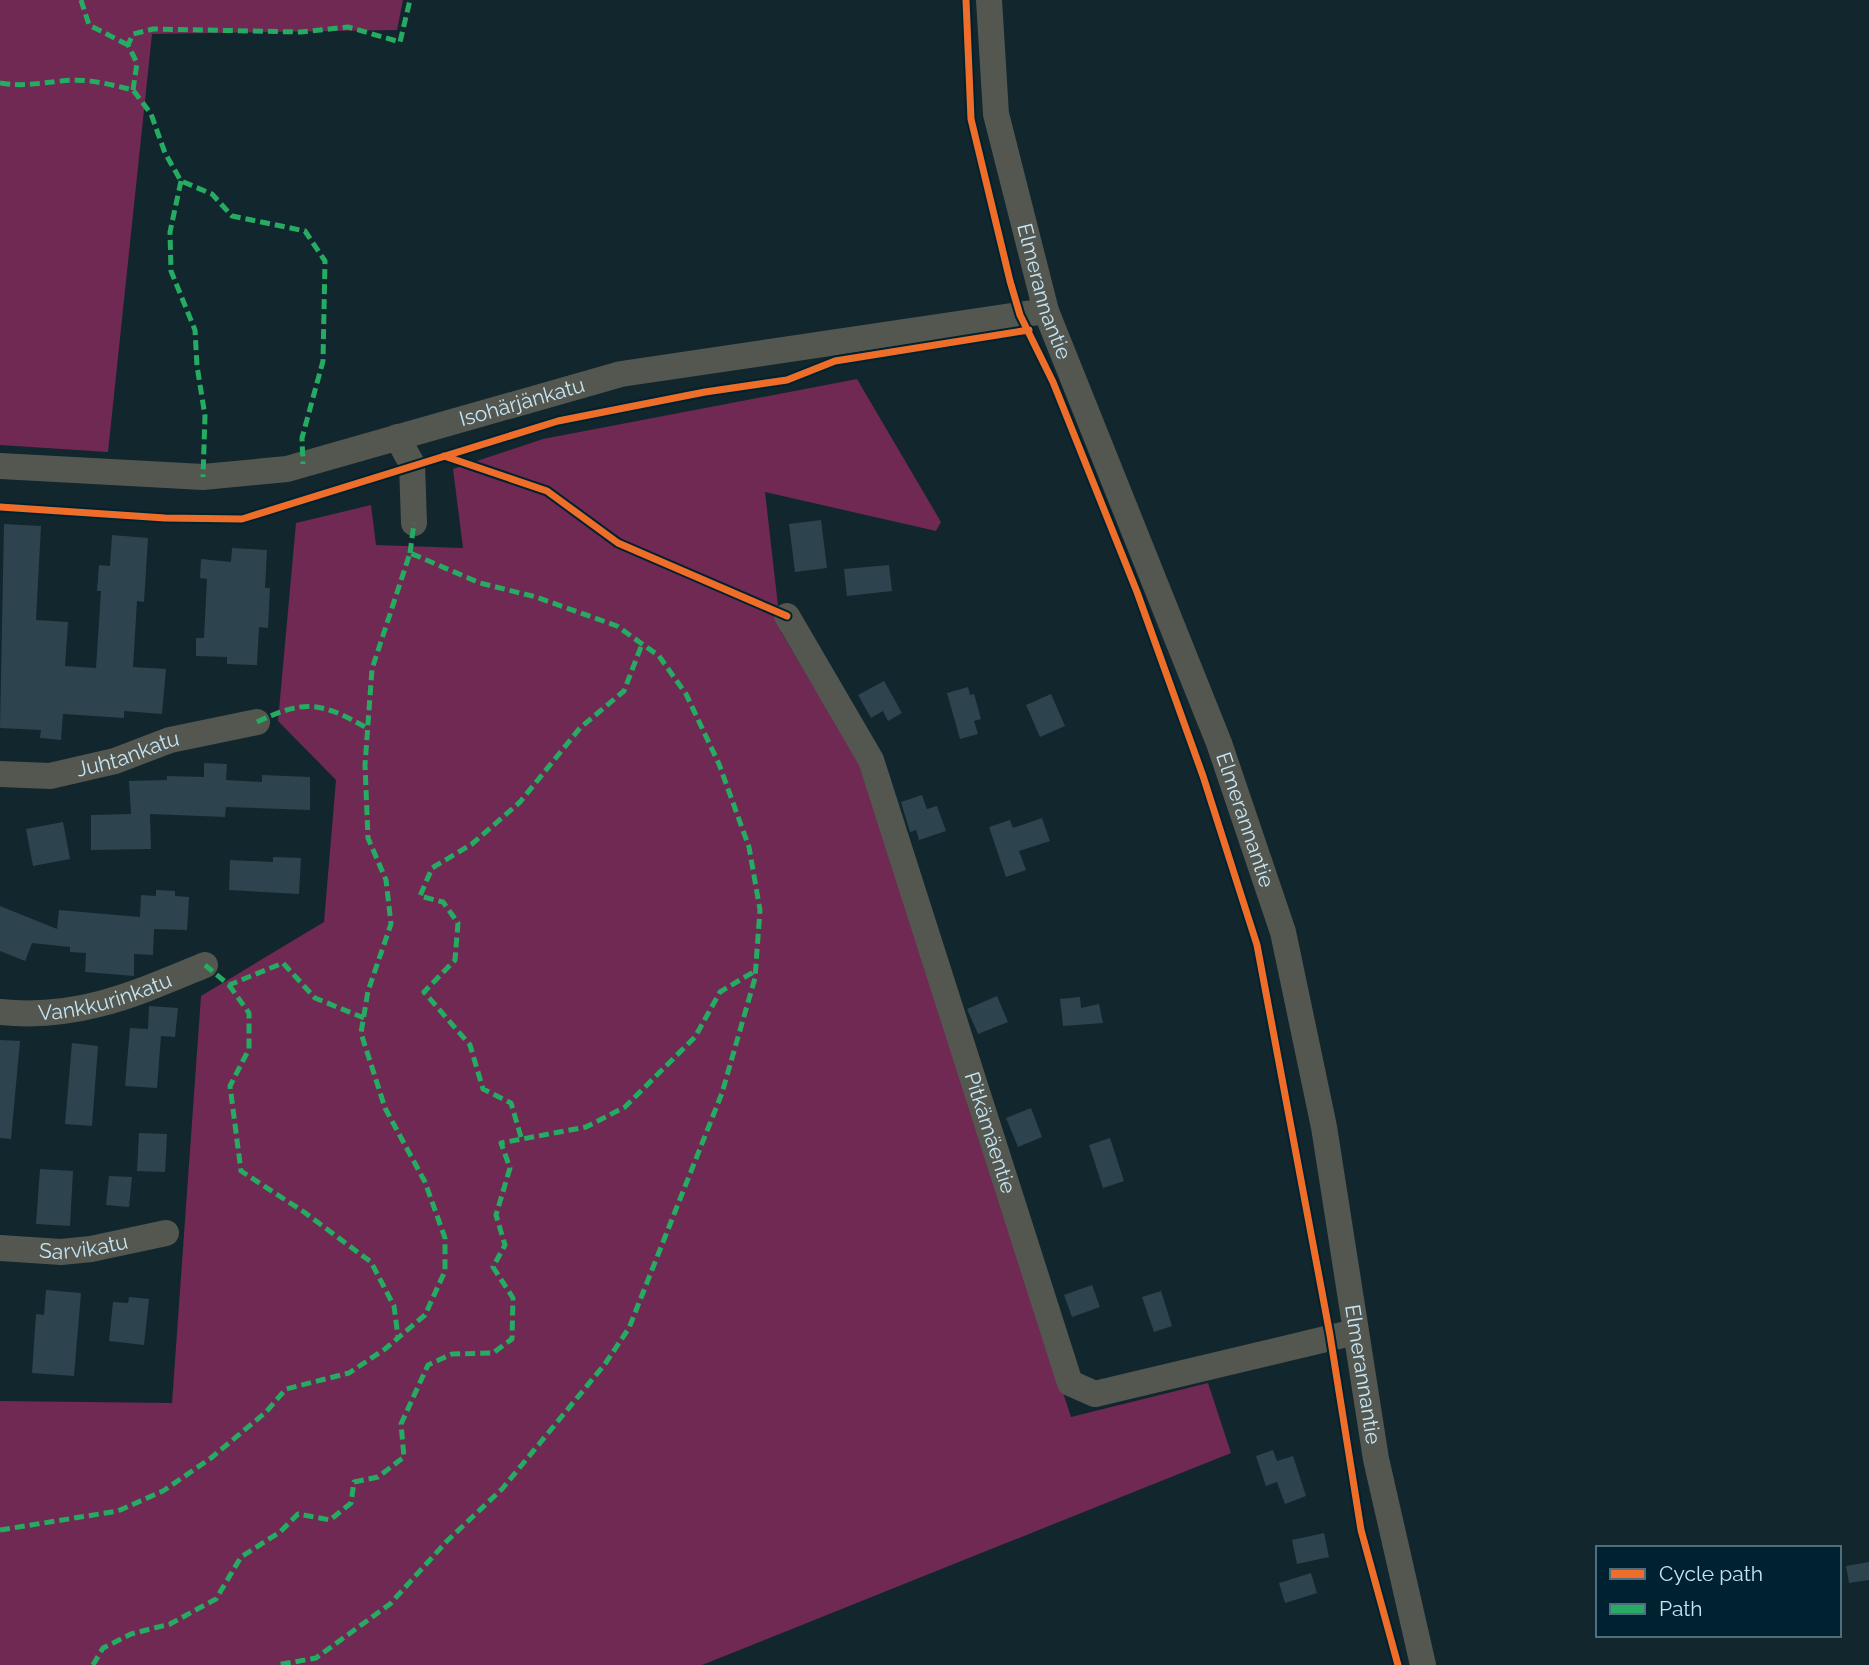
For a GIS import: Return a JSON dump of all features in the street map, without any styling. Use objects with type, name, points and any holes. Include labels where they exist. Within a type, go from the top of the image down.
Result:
[{"type":"street","name":"Elmerannantie","points":[[989,0],[996,114],[1046,311],[1219,743],[1283,932],[1324,1127],[1376,1459],[1423,1665]]},
{"type":"street","name":"Isohärjänkatu","points":[[0,466],[203,477],[287,470],[621,373],[1046,311]]},
{"type":"street","points":[[397,437],[412,464],[414,523]]},
{"type":"street","name":"Pitkämäentie","points":[[787,617],[871,760],[1070,1383],[1095,1394],[1355,1332]]},
{"type":"street","name":"Juhtankatu","points":[[0,774],[50,776],[115,761],[170,740],[257,722]]},
{"type":"street","name":"Vankkurinkatu","points":[[0,1012],[65,1013],[111,1003],[205,965]]},
{"type":"street","name":"Sarvikatu","points":[[0,1248],[61,1252],[90,1250],[166,1233]]},
{"type":"shaded area","points":[[0,0],[403,0],[397,30],[152,34],[108,452],[0,445]]},
{"type":"shaded area","points":[[857,379],[941,522],[936,531],[765,492],[781,632],[858,761],[1071,1417],[1208,1383],[1231,1453],[702,1665],[0,1665],[0,1401],[172,1403],[201,996],[324,922],[336,780],[278,721],[296,523],[371,505],[376,545],[463,548],[453,469],[543,439]]},
{"type":"building","points":[[821,520],[827,568],[795,572],[789,524]]},
{"type":"building","points":[[4,524],[41,526],[36,620],[68,622],[65,666],[96,668],[101,591],[97,591],[99,565],[110,566],[112,535],[148,538],[144,602],[137,601],[133,667],[166,669],[162,714],[124,711],[124,718],[63,714],[61,740],[40,738],[41,730],[0,728]]},
{"type":"building","points":[[232,548],[267,550],[265,588],[270,588],[268,628],[259,627],[257,665],[227,664],[227,657],[196,656],[196,638],[204,638],[207,579],[200,578],[201,559],[231,562]]},
{"type":"building","points":[[889,565],[892,591],[847,596],[844,569]]},
{"type":"building","points":[[884,681],[902,713],[888,721],[883,711],[871,718],[858,695]]},
{"type":"building","points":[[968,687],[970,695],[974,694],[981,719],[974,721],[978,734],[960,739],[947,693]]},
{"type":"building","points":[[1051,694],[1065,726],[1040,737],[1026,705]]},
{"type":"building","points":[[204,763],[227,764],[226,780],[262,782],[262,775],[310,777],[310,810],[226,807],[225,817],[150,814],[151,849],[91,850],[91,815],[131,814],[129,781],[167,780],[167,776],[204,777]]},
{"type":"building","points":[[922,795],[927,809],[937,806],[946,831],[919,840],[916,830],[910,832],[901,802]]},
{"type":"building","points":[[1042,818],[1050,841],[1019,851],[1026,870],[1006,877],[989,827],[1010,820],[1013,828]]},
{"type":"building","points":[[63,822],[70,859],[33,866],[26,829]]},
{"type":"building","points":[[273,857],[301,858],[299,894],[229,890],[230,860],[273,862]]},
{"type":"building","points":[[156,890],[175,891],[175,896],[189,897],[187,930],[154,929],[153,955],[134,954],[134,976],[85,972],[86,953],[70,952],[70,947],[32,943],[25,961],[0,951],[0,906],[57,929],[59,910],[140,917],[141,895],[156,896]]},
{"type":"building","points":[[997,996],[1008,1022],[978,1034],[967,1009]]},
{"type":"building","points":[[1080,997],[1081,1008],[1099,1004],[1103,1023],[1063,1026],[1060,999]]},
{"type":"building","points":[[149,1006],[178,1008],[175,1037],[161,1036],[157,1088],[125,1086],[130,1028],[148,1029]]},
{"type":"building","points":[[0,1040],[20,1041],[11,1139],[0,1138]]},
{"type":"building","points":[[72,1043],[98,1046],[92,1126],[65,1124]]},
{"type":"building","points":[[1031,1108],[1042,1137],[1018,1147],[1006,1118]]},
{"type":"building","points":[[139,1133],[167,1134],[165,1172],[137,1171]]},
{"type":"building","points":[[1110,1138],[1124,1181],[1103,1188],[1089,1145]]},
{"type":"building","points":[[40,1169],[73,1171],[70,1226],[36,1224]]},
{"type":"building","points":[[109,1176],[132,1177],[129,1207],[106,1205]]},
{"type":"building","points":[[1092,1285],[1100,1307],[1072,1317],[1064,1295]]},
{"type":"building","points":[[46,1290],[81,1293],[74,1376],[32,1373],[36,1314],[44,1315]]},
{"type":"building","points":[[1161,1291],[1172,1326],[1154,1332],[1142,1297]]},
{"type":"building","points":[[129,1297],[149,1299],[144,1345],[109,1341],[113,1302],[128,1303]]},
{"type":"building","points":[[1273,1450],[1277,1461],[1293,1456],[1306,1496],[1285,1504],[1277,1482],[1266,1486],[1256,1456]]},
{"type":"building","points":[[1324,1533],[1329,1557],[1297,1564],[1292,1540]]},
{"type":"building","points":[[1869,1562],[1869,1580],[1849,1583],[1846,1566]]},
{"type":"building","points":[[1311,1573],[1317,1593],[1285,1603],[1279,1583]]},
{"type":"marked path","points":[[81,0],[89,25],[128,45]]},
{"type":"marked path","points":[[133,90],[137,63],[128,45],[133,34],[153,29],[301,32],[348,27],[400,42],[410,0]]},
{"type":"marked path","points":[[0,83],[24,85],[79,80],[133,90],[151,114],[165,153],[181,181],[212,194],[232,216],[305,231],[325,261],[323,361],[302,438],[303,464]]},
{"type":"marked path","points":[[181,181],[170,232],[171,271],[195,330],[197,366],[205,416],[203,477]]},
{"type":"marked path","points":[[410,553],[414,523]]},
{"type":"marked path","points":[[0,1530],[118,1511],[163,1491],[211,1458],[266,1412],[286,1389],[349,1373],[385,1349],[425,1315],[445,1271],[445,1238],[425,1182],[385,1108],[361,1033],[368,991],[391,924],[386,880],[368,838],[365,765],[372,669],[410,553],[480,583],[536,597],[617,626],[659,656],[686,694],[719,764],[749,847],[760,910],[755,978],[722,1093],[629,1328],[605,1364],[502,1489],[447,1541],[390,1604],[316,1658],[277,1665]]},
{"type":"marked path","points":[[521,1137],[511,1103],[483,1089],[470,1045],[424,992],[455,960],[458,923],[443,902],[420,896],[432,868],[472,844],[520,802],[580,728],[624,691],[642,644]]},
{"type":"marked path","points":[[257,722],[288,710],[313,707],[337,713],[367,728]]},
{"type":"marked path","points":[[205,965],[229,985],[283,963],[315,998],[364,1018]]},
{"type":"marked path","points":[[93,1665],[103,1648],[131,1634],[170,1624],[216,1599],[241,1557],[280,1532],[298,1514],[330,1520],[351,1503],[354,1482],[378,1477],[404,1457],[401,1424],[428,1365],[452,1354],[493,1353],[512,1339],[513,1298],[493,1267],[505,1245],[496,1215],[510,1168],[501,1143],[586,1127],[625,1107],[695,1037],[720,992],[755,971]]},
{"type":"marked path","points":[[229,985],[249,1013],[249,1049],[230,1086],[241,1171],[304,1212],[371,1262],[394,1306],[398,1337]]},
{"type":"cycle path","points":[[966,0],[971,119],[1020,315],[1053,382],[1137,592],[1203,776],[1257,945],[1330,1335],[1361,1530],[1398,1665]]},
{"type":"cycle path","points":[[0,507],[165,518],[242,519],[558,421],[705,392],[787,380],[835,361],[1029,330]]},
{"type":"cycle path","points":[[444,456],[547,491],[618,543],[787,616]]}]
